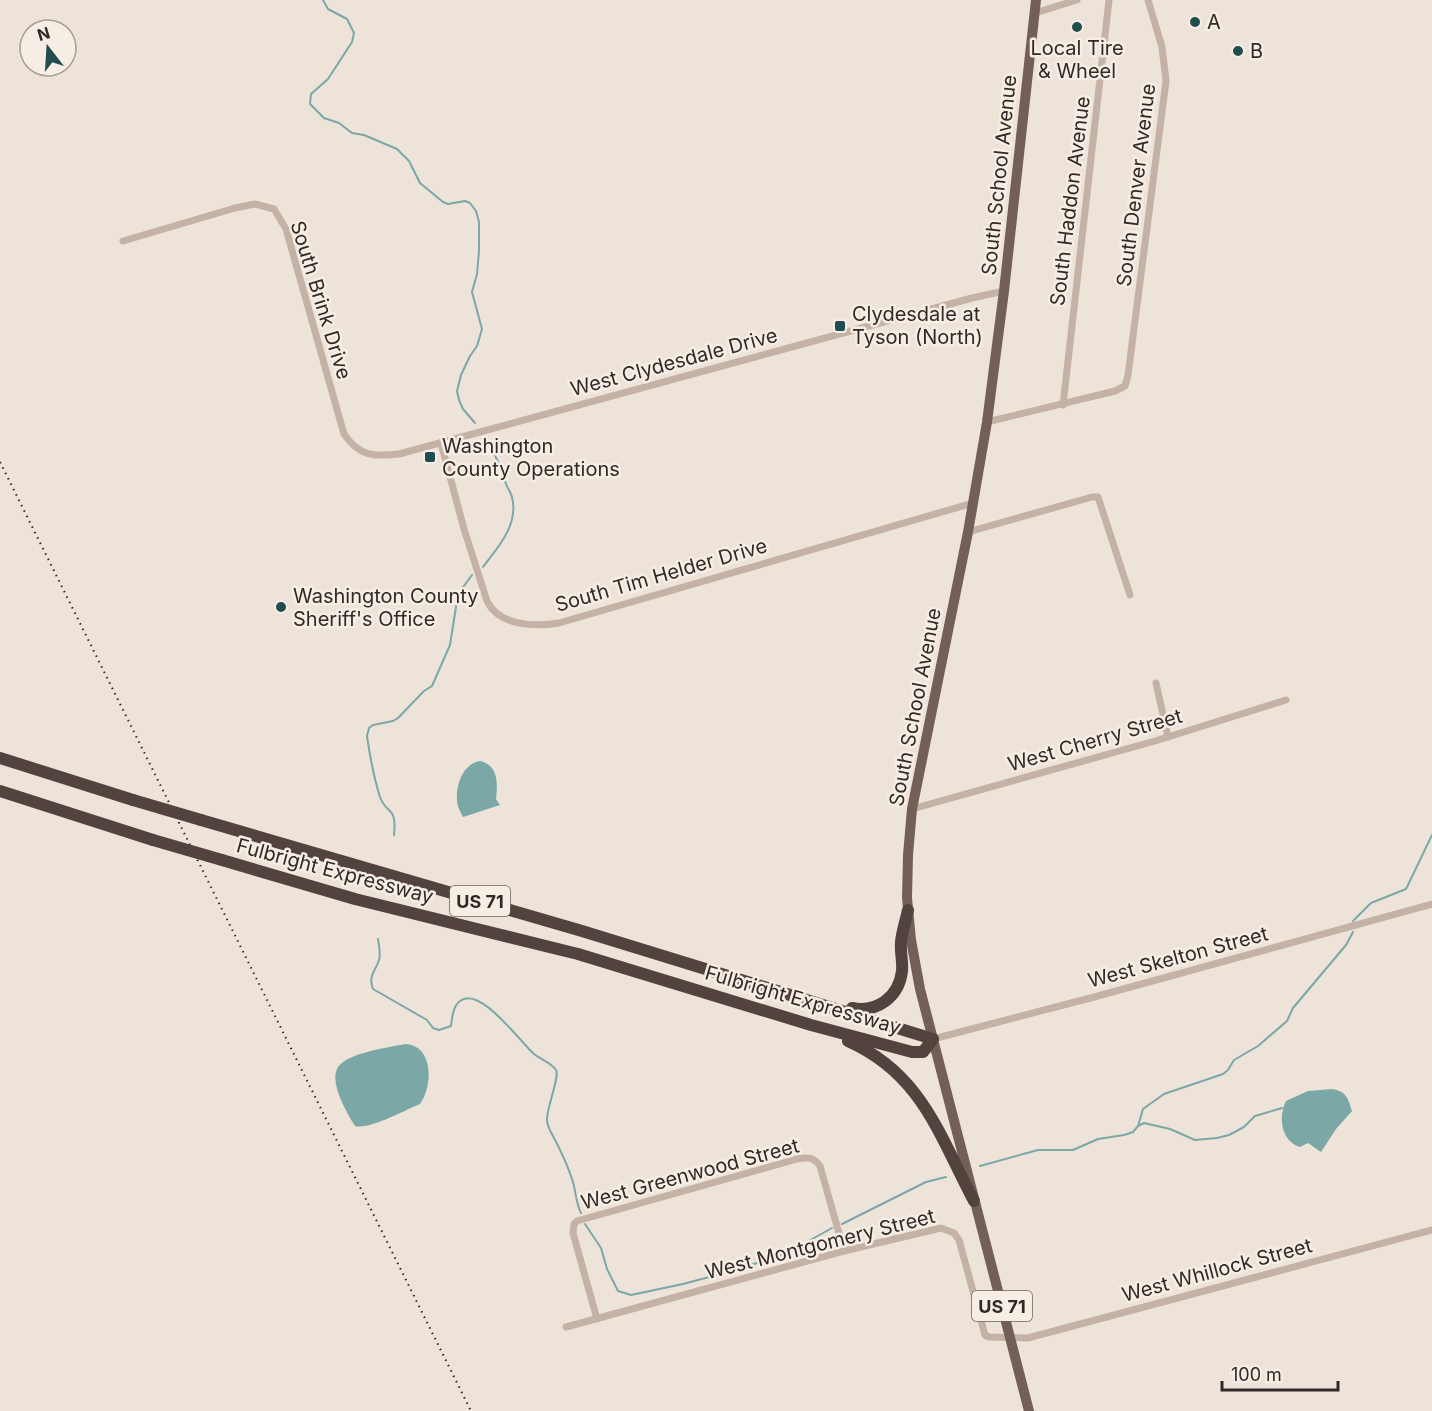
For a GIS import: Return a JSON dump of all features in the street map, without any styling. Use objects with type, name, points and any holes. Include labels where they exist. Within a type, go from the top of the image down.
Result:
[{"type":"highway","name":"Fulbright Expressway","points":[[0,758],[201,820],[758,984]]},
{"type":"highway","name":"Fulbright Expressway","points":[[0,791],[153,840],[355,899],[578,954],[811,1025],[912,1052],[923,1052],[933,1039]]},
{"type":"highway","points":[[758,984],[854,1009],[865,1010],[879,1006],[894,992],[900,979],[901,945],[908,909]]},
{"type":"highway","name":"US 71","points":[[758,984],[933,1039]]},
{"type":"highway","points":[[811,1025],[863,1048],[887,1064],[909,1084],[929,1112],[974,1201]]},
{"type":"main road","name":"South School Avenue","points":[[1029,1411],[916,971],[908,909],[908,855],[912,809],[968,532],[987,423],[1036,0]]},
{"type":"street","points":[[1035,13],[1077,0]]},
{"type":"street","name":"South Haddon Avenue","points":[[1063,405],[1109,0]]},
{"type":"street","name":"South Denver Avenue","points":[[1063,405],[1115,391],[1125,386],[1128,375],[1166,81],[1162,47],[1148,0]]},
{"type":"street","name":"South Brink Drive","points":[[123,241],[235,208],[255,204],[274,209],[286,229],[339,419],[344,434],[353,447]]},
{"type":"street","name":"West Clydesdale Drive","points":[[353,447],[381,456],[399,454],[1004,291]]},
{"type":"street","points":[[987,423],[1063,405]]},
{"type":"street","name":"South Tim Helder Drive","points":[[441,443],[464,529],[490,606],[502,617],[534,625],[559,623],[973,502]]},
{"type":"street","points":[[968,532],[1092,497],[1098,498],[1130,595]]},
{"type":"street","points":[[1156,683],[1168,737]]},
{"type":"street","name":"West Cherry Street","points":[[912,809],[1168,737],[1286,700]]},
{"type":"street","name":"West Skelton Street","points":[[933,1039],[1432,904]]},
{"type":"street","name":"West Greenwood Street","points":[[597,1319],[573,1233],[574,1224],[580,1219],[804,1158],[816,1161],[820,1166],[844,1251]]},
{"type":"street","name":"West Montgomery Street","points":[[566,1327],[844,1251],[941,1228],[954,1233],[959,1240],[985,1335],[1010,1339]]},
{"type":"street","name":"West Whillock Street","points":[[1010,1339],[1028,1338],[1432,1230]]},
{"type":"water","points":[[480,761],[486,763],[494,771],[497,781],[496,799],[500,805],[463,817],[457,802],[459,781],[469,766]]},
{"type":"water","points":[[406,1044],[415,1046],[426,1059],[429,1078],[420,1104],[378,1122],[355,1126],[338,1090],[335,1075],[337,1069],[341,1063],[358,1055]]},
{"type":"water","points":[[1332,1089],[1346,1096],[1352,1111],[1336,1129],[1321,1152],[1308,1143],[1300,1147],[1294,1144],[1289,1140],[1283,1128],[1282,1114],[1286,1101],[1308,1091]]},
{"type":"waterway","points":[[323,0],[328,9],[347,19],[354,33],[352,42],[328,79],[311,94],[310,104],[324,118],[339,123],[352,133],[364,135],[397,149],[409,161],[420,183],[443,202],[448,204],[465,201],[470,203],[476,211],[479,222],[479,251],[477,274],[472,292],[482,329],[477,346],[461,375],[457,391],[463,409],[475,423]]},
{"type":"waterway","points":[[483,567],[506,535],[513,517],[512,495],[500,466],[484,439]]},
{"type":"waterway","points":[[394,835],[393,815],[380,797],[374,775],[367,736],[369,728],[398,718],[424,691],[432,686],[450,645],[458,594],[472,575]]},
{"type":"waterway","points":[[1353,921],[1371,903],[1406,889],[1432,835]]},
{"type":"waterway","points":[[980,1166],[1038,1150],[1073,1150],[1098,1139],[1133,1132],[1138,1126],[1143,1109],[1164,1094],[1223,1074],[1234,1060],[1258,1046],[1287,1021],[1293,1008],[1346,945],[1353,932]]},
{"type":"waterway","points":[[378,939],[380,955],[372,977],[373,989],[427,1020],[433,1028],[439,1030],[451,1026],[454,1009],[460,1001],[468,998],[478,1001],[500,1017],[534,1054],[556,1070],[547,1119],[569,1170],[581,1213]]},
{"type":"waterway","points":[[1138,1126],[1144,1123],[1170,1129],[1195,1140],[1217,1138],[1244,1127],[1255,1116],[1282,1108]]},
{"type":"waterway","points":[[842,1224],[926,1182],[946,1177]]},
{"type":"waterway","points":[[585,1224],[601,1248],[607,1269],[618,1291],[631,1295],[739,1269],[787,1253],[832,1228]]},
{"type":"railway","points":[[0,462],[471,1411]]},
{"type":"place","name":"A","points":[[1195,22]]},
{"type":"place","name":"Local Tire & Wheel","points":[[1077,27]]},
{"type":"place","name":"B","points":[[1238,51]]},
{"type":"place","name":"Clydesdale at Tyson (North)","points":[[840,326]]},
{"type":"place","name":"Washington County Operations","points":[[430,457]]},
{"type":"place","name":"Washington County Sheriff's Office","points":[[281,607]]}]
